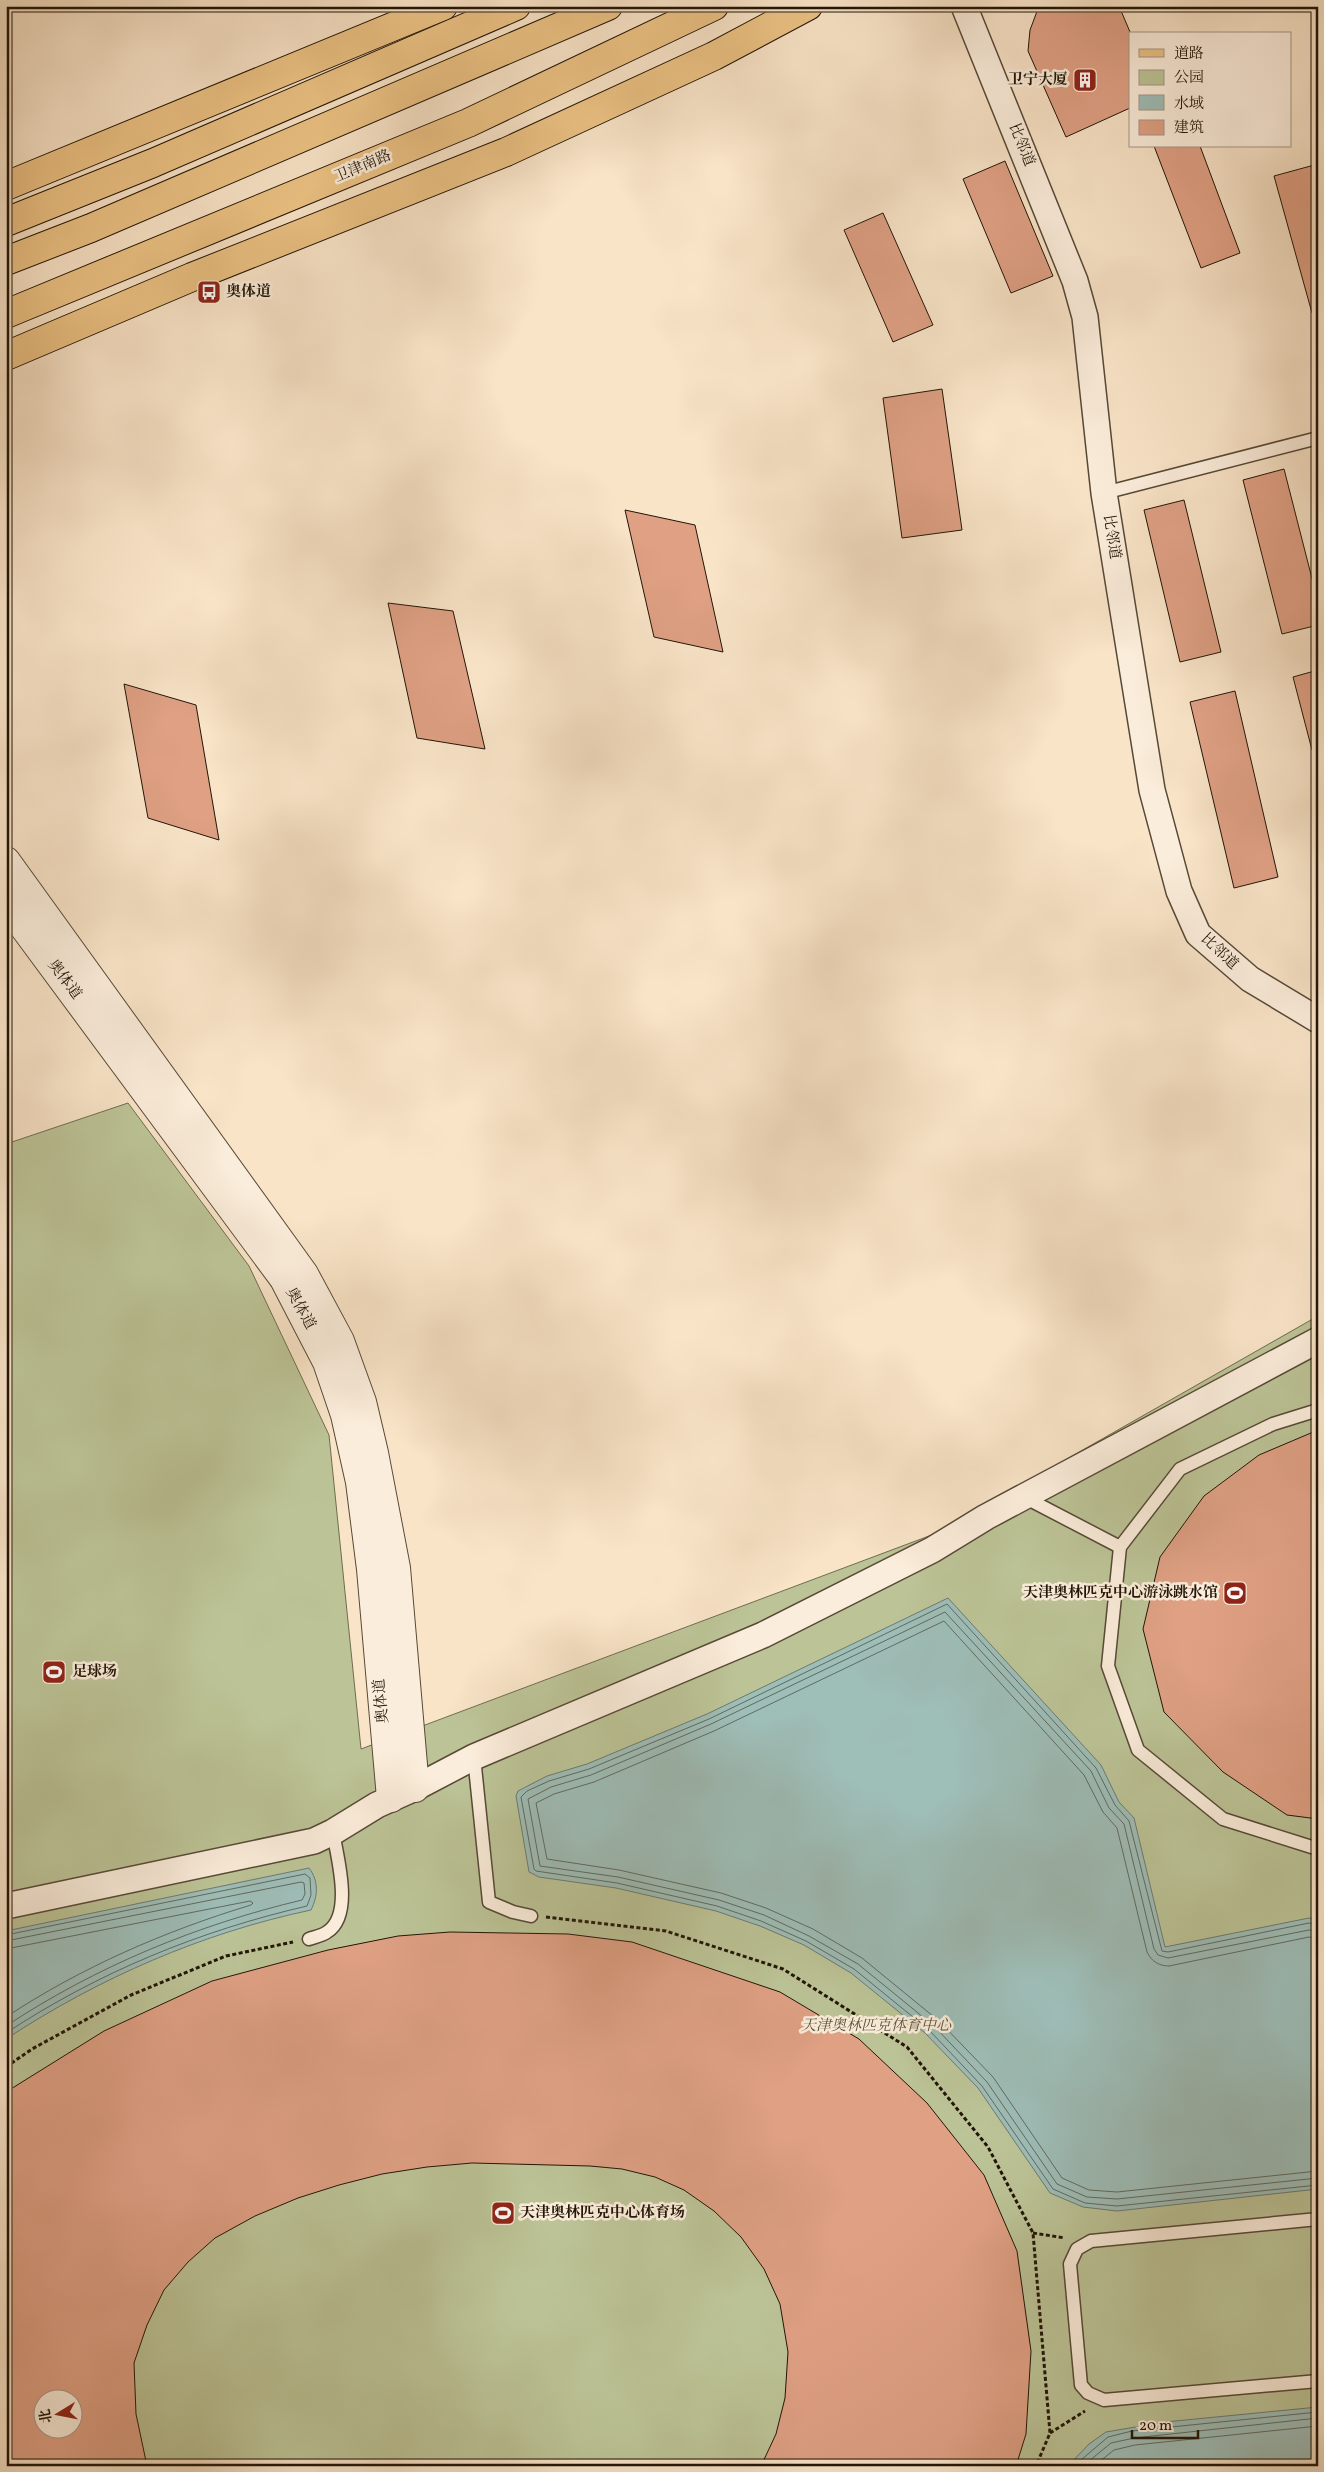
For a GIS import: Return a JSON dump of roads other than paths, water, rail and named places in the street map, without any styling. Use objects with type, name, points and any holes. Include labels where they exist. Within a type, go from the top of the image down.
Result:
[{"type":"main road","points":[[6,186],[443,6]]},
{"type":"main road","points":[[6,222],[153,163],[516,6]]},
{"type":"main road","points":[[6,261],[91,228],[608,6]]},
{"type":"main road","name":"卫津南路","points":[[6,314],[468,123],[714,6]]},
{"type":"main road","points":[[6,356],[192,277],[506,152],[714,56],[808,6]]},
{"type":"street","name":"比邻道","points":[[964,6],[1075,281],[1085,317],[1104,493],[1152,790],[1178,891],[1198,934],[1250,980],[1318,1020]]},
{"type":"street","points":[[6,860],[304,1274],[340,1341],[362,1402],[396,1568],[403,1793]]},
{"type":"street","name":"奥体道","points":[[6,902],[284,1279],[327,1362],[346,1415],[360,1482],[403,1793]]},
{"type":"street","points":[[6,1906],[314,1841],[474,1756],[763,1635],[932,1550],[1024,1496],[1318,1340]]},
{"type":"lane","points":[[1104,493],[1318,438]]},
{"type":"lane","points":[[1318,1410],[1273,1424],[1180,1469],[1120,1547],[1108,1666],[1138,1750],[1223,1820],[1318,1849]]},
{"type":"lane","points":[[1024,1496],[1120,1547]]},
{"type":"lane","points":[[474,1756],[489,1902],[512,1912],[531,1916]]},
{"type":"lane","points":[[308,1939],[328,1932],[339,1915],[344,1894],[333,1832]]},
{"type":"lane","points":[[1318,2219],[1091,2242],[1077,2249],[1070,2264],[1081,2385],[1088,2393],[1104,2400],[1318,2381]]},
{"type":"water","points":[[948,1598],[1101,1765],[1119,1802],[1134,1818],[1165,1947],[1309,1918],[1318,1920],[1318,2189],[1117,2211],[1083,2207],[1050,2193],[978,2088],[925,2033],[851,1973],[804,1945],[760,1926],[716,1911],[616,1888],[539,1877],[529,1872],[516,1796],[518,1791],[547,1776],[587,1764],[707,1714]]},
{"type":"water","points":[[309,1868],[316,1883],[315,1899],[311,1910],[230,1931],[152,1960],[78,1996],[6,2039],[6,1931]]},
{"type":"water","points":[[1318,2407],[1318,2466],[1068,2466],[1089,2444],[1106,2432],[1165,2422]]},
{"type":"place","name":"卫宁大厦","points":[[1085,80]]},
{"type":"place","name":"奥体道","points":[[209,292]]},
{"type":"place","name":"天津奥林匹克中心游泳跳水馆","points":[[1235,1593]]},
{"type":"place","name":"足球场","points":[[54,1672]]},
{"type":"place","name":"天津奥林匹克中心体育场","points":[[503,2213]]},
{"type":"park label","name":"天津奥林匹克体育中心","points":[[876,2026]]}]
